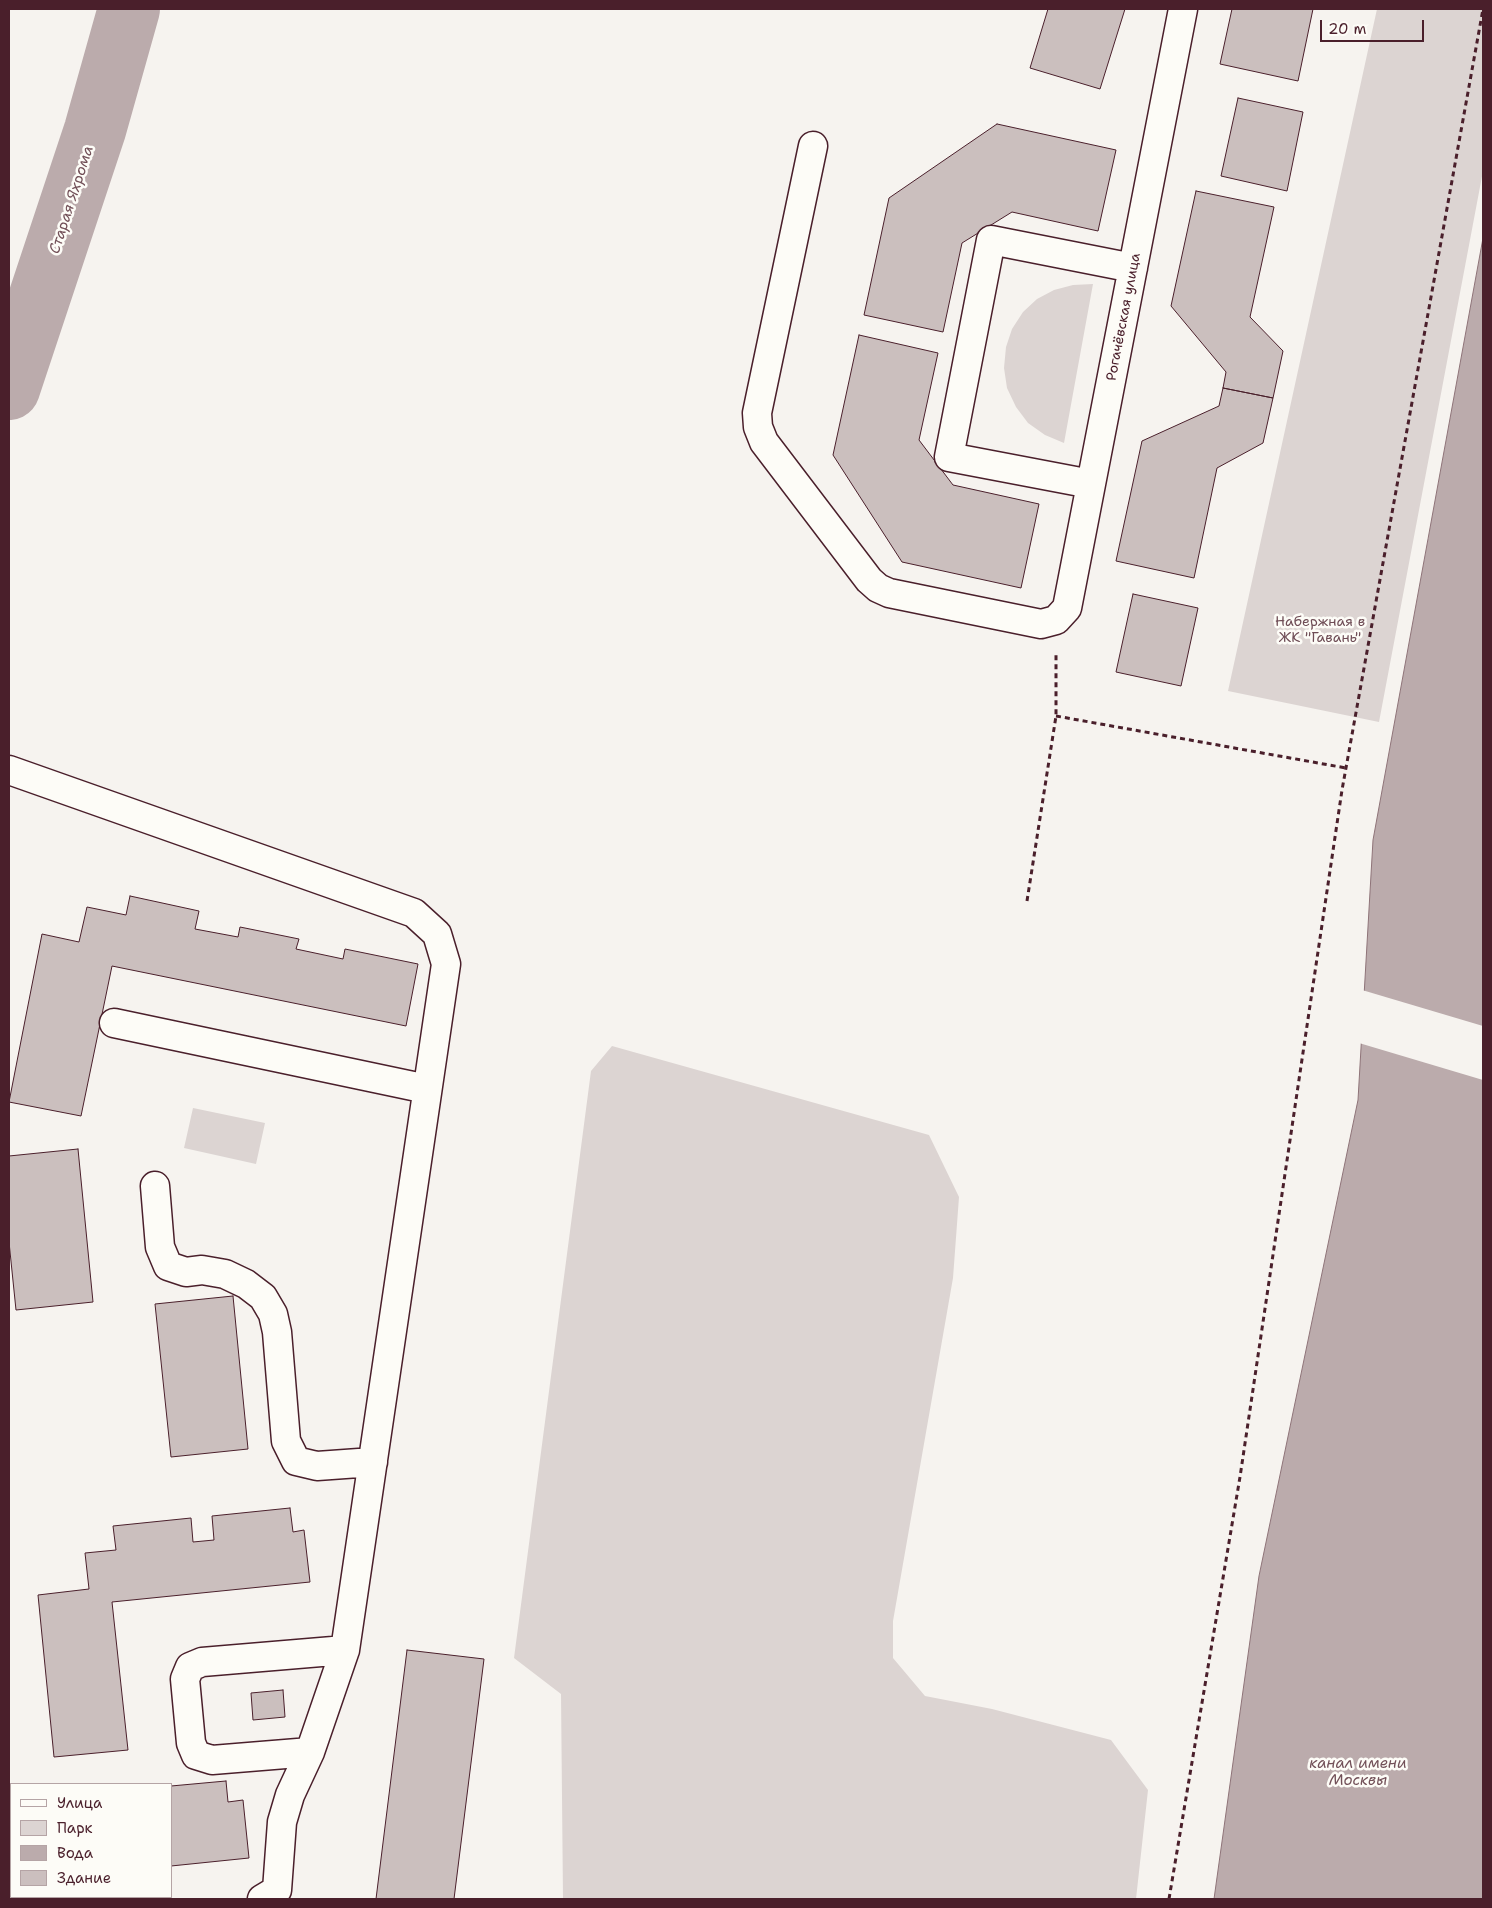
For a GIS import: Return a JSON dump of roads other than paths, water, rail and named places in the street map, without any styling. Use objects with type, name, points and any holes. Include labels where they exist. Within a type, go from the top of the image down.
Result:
[{"type":"street","name":"Рогачёвская улица","points":[[814,146],[757,413],[758,427],[764,442],[869,580],[878,588],[889,593],[1041,624],[1056,620],[1067,608],[1183,9]]},
{"type":"street","points":[[1091,484],[949,456],[991,240],[1133,268]]},
{"type":"street","points":[[9,770],[414,913],[437,934],[446,964],[345,1650],[310,1752],[290,1795],[282,1822],[277,1890],[262,1899]]},
{"type":"street","points":[[114,1023],[427,1089]]},
{"type":"street","points":[[155,1186],[160,1247],[168,1266],[186,1272],[202,1270],[225,1274],[246,1284],[263,1297],[273,1314],[277,1332],[286,1441],[296,1461],[317,1466],[373,1462]]},
{"type":"street","points":[[310,1752],[212,1760],[196,1756],[190,1743],[185,1679],[190,1667],[202,1662],[345,1650]]},
{"type":"water","name":"канал имени Москвы","points":[[1483,238],[1483,1899],[1214,1899],[1259,1576],[1358,1100],[1373,840]]},
{"type":"waterway","name":"Старая Яхрома","points":[[9,389],[95,130],[129,9]]},
{"type":"park label","name":"Набержная в ЖК \"Гавань\"","points":[[1320,630]]}]
